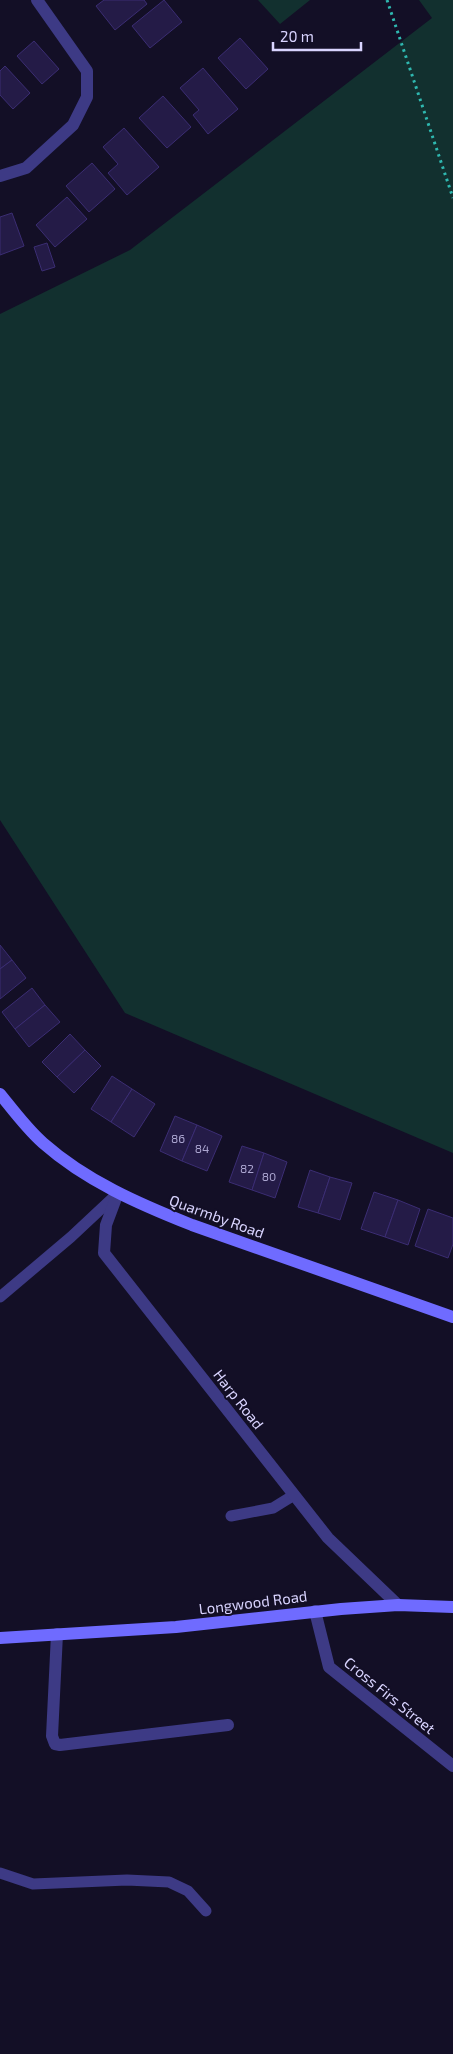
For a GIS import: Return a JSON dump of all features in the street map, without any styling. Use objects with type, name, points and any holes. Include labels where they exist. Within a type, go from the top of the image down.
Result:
[{"type":"street","points":[[0,176],[26,168],[67,131],[73,125],[87,97],[87,71],[37,0]]},
{"type":"street","name":"Quarmby Road","points":[[0,1094],[42,1142],[66,1162],[154,1210],[453,1318]]},
{"type":"street","name":"Harp Road","points":[[118,1192],[106,1225],[104,1253],[328,1538],[398,1605]]},
{"type":"street","name":"Longwood Road","points":[[0,1638],[176,1627],[315,1611],[398,1605],[453,1608]]},
{"type":"street","name":"Cross Firs Street","points":[[315,1611],[329,1667],[453,1766]]},
{"type":"street","points":[[57,1634],[52,1736],[55,1744],[60,1746],[228,1725]]},
{"type":"lane","points":[[2,1292],[71,1237],[118,1192]]},
{"type":"lane","points":[[230,1516],[273,1508],[294,1495]]},
{"type":"lane","points":[[0,1873],[33,1884],[127,1880],[169,1882],[188,1891],[206,1911]]},
{"type":"path","points":[[387,0],[453,198]]},
{"type":"green space","points":[[258,0],[310,0],[280,24]]},
{"type":"green space","points":[[419,0],[453,0],[453,1153],[125,1013],[0,820],[0,314],[130,250],[432,18]]},
{"type":"building","points":[[104,0],[144,0],[147,4],[115,30],[96,6]]},
{"type":"building","points":[[164,0],[182,22],[150,48],[132,26]]},
{"type":"building","points":[[240,38],[268,69],[246,89],[218,58]]},
{"type":"building","points":[[34,41],[59,69],[42,84],[17,56]]},
{"type":"building","points":[[5,66],[30,93],[13,109],[0,95],[0,71]]},
{"type":"building","points":[[203,68],[238,109],[208,134],[193,115],[199,110],[180,88]]},
{"type":"building","points":[[163,96],[191,127],[167,148],[139,118]]},
{"type":"building","points":[[124,128],[159,167],[127,195],[108,173],[118,164],[103,147]]},
{"type":"building","points":[[92,163],[115,189],[89,212],[66,186]]},
{"type":"building","points":[[67,197],[87,219],[55,247],[36,225]]},
{"type":"building","points":[[12,213],[24,246],[0,255],[0,217]]},
{"type":"building","points":[[47,243],[55,267],[42,271],[34,247]]},
{"type":"building","points":[[0,945],[12,960],[0,969]]},
{"type":"building","points":[[12,960],[26,978],[0,999],[0,969]]},
{"type":"building","points":[[32,988],[45,1005],[15,1029],[2,1012]]},
{"type":"building","points":[[45,1005],[60,1022],[29,1047],[15,1029]]},
{"type":"building","points":[[70,1034],[85,1050],[57,1077],[42,1062]]},
{"type":"building","points":[[85,1050],[101,1066],[74,1093],[57,1077]]},
{"type":"building","points":[[112,1076],[132,1089],[111,1122],[91,1109]]},
{"type":"building","points":[[132,1089],[155,1104],[134,1137],[111,1122]]},
{"type":"building","points":[[175,1116],[197,1125],[182,1161],[160,1151]]},
{"type":"building","points":[[197,1125],[222,1136],[207,1171],[182,1161]]},
{"type":"building","points":[[242,1146],[264,1153],[252,1190],[229,1182]]},
{"type":"building","points":[[264,1153],[287,1162],[275,1198],[252,1190]]},
{"type":"building","points":[[310,1170],[330,1177],[318,1213],[298,1207]]},
{"type":"building","points":[[330,1177],[352,1183],[340,1220],[318,1213]]},
{"type":"building","points":[[374,1192],[398,1200],[385,1237],[361,1229]]},
{"type":"building","points":[[398,1200],[420,1209],[408,1245],[385,1237]]},
{"type":"building","points":[[428,1209],[453,1218],[453,1244],[448,1258],[415,1246]]}]
